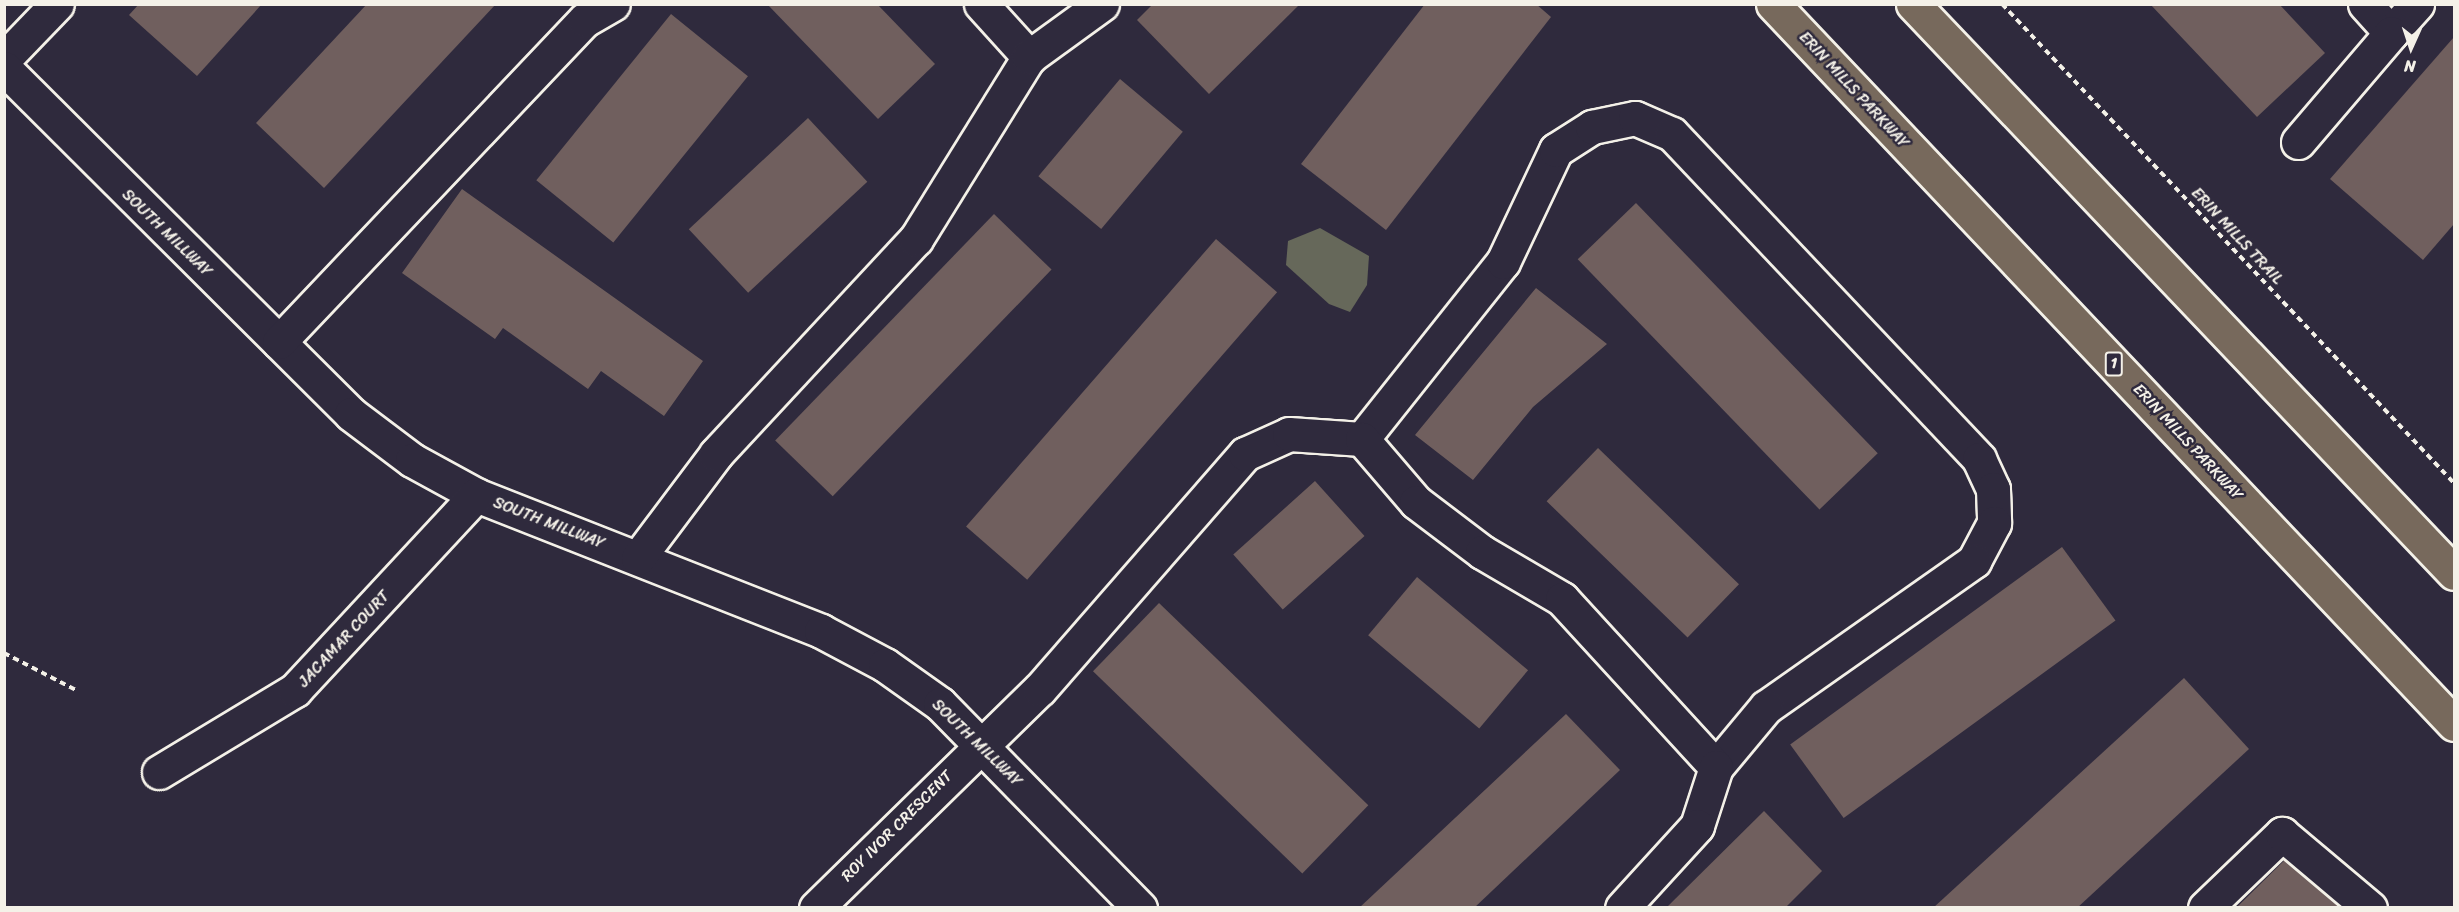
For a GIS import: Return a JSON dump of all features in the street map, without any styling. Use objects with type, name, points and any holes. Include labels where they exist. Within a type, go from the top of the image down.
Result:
[{"type":"main road","name":"ERIN MILLS PARKWAY","points":[[1773,4],[2454,724]]},
{"type":"main road","points":[[1914,4],[2454,573]]},
{"type":"street","points":[[4,59],[57,4]]},
{"type":"street","points":[[279,342],[585,20],[613,4]]},
{"type":"street","points":[[981,4],[1029,57]]},
{"type":"street","points":[[638,558],[716,454],[916,239],[1029,57],[1102,4]]},
{"type":"street","points":[[2365,4],[2391,33]]},
{"type":"street","points":[[2298,142],[2417,4]]},
{"type":"street","name":"SOUTH MILLWAY","points":[[4,68],[351,414],[412,460],[476,495],[821,631],[885,665],[940,704],[1140,908]]},
{"type":"street","points":[[1622,908],[1697,826],[1716,767],[1766,707],[1974,561],[1994,523],[1994,489],[1979,459],[1672,135],[1635,118],[1592,127],[1557,150],[1503,262],[1362,440],[1416,502],[1482,552],[1562,599],[1716,767]]},
{"type":"street","name":"ROY IVOR CRESCENT","points":[[816,908],[979,744],[1040,689],[1245,454],[1289,434],[1362,440]]},
{"type":"street","name":"JACAMAR COURT","points":[[159,772],[296,690],[476,495]]},
{"type":"street","points":[[2205,908],[2282,834],[2370,908]]},
{"type":"path","name":"ERIN MILLS TRAIL","points":[[2002,4],[2454,483]]},
{"type":"path","points":[[4,653],[78,691]]},
{"type":"green space","points":[[1320,228],[1369,256],[1367,285],[1350,312],[1329,304],[1286,265],[1288,241]]},
{"type":"building","points":[[139,4],[262,4],[197,76],[129,15]]},
{"type":"building","points":[[367,4],[496,4],[324,188],[256,123]]},
{"type":"building","points":[[767,4],[877,4],[935,64],[878,119]]},
{"type":"building","points":[[1153,4],[1300,4],[1209,94],[1137,20]]},
{"type":"building","points":[[1425,4],[1536,4],[1551,17],[1386,230],[1301,164]]},
{"type":"building","points":[[2150,4],[2279,4],[2325,53],[2257,117]]},
{"type":"building","points":[[671,14],[748,76],[613,243],[536,180]]},
{"type":"building","points":[[2454,37],[2454,224],[2423,260],[2330,179]]},
{"type":"building","points":[[1120,79],[1183,132],[1101,229],[1038,176]]},
{"type":"building","points":[[808,118],[867,182],[748,293],[689,229]]},
{"type":"building","points":[[462,189],[703,361],[664,416],[601,371],[588,389],[503,328],[495,339],[402,273]]},
{"type":"building","points":[[1636,203],[1878,453],[1819,510],[1578,259]]},
{"type":"building","points":[[994,214],[1052,270],[833,496],[775,441]]},
{"type":"building","points":[[1216,239],[1277,292],[1027,580],[966,527]]},
{"type":"building","points":[[1536,288],[1607,344],[1533,407],[1473,480],[1415,435]]},
{"type":"building","points":[[1598,448],[1739,584],[1688,637],[1547,501]]},
{"type":"building","points":[[1315,481],[1365,536],[1283,610],[1233,555]]},
{"type":"building","points":[[2062,547],[2115,621],[1844,818],[1790,744]]},
{"type":"building","points":[[1417,577],[1528,670],[1479,728],[1368,635]]},
{"type":"building","points":[[1159,603],[1368,805],[1302,873],[1093,671]]},
{"type":"building","points":[[2184,678],[2249,749],[2077,908],[1933,908]]},
{"type":"building","points":[[1566,714],[1620,770],[1474,908],[1359,908]]},
{"type":"building","points":[[1764,811],[1822,871],[1785,908],[1666,908]]},
{"type":"building","points":[[2296,849],[2353,908],[2236,908]]}]
